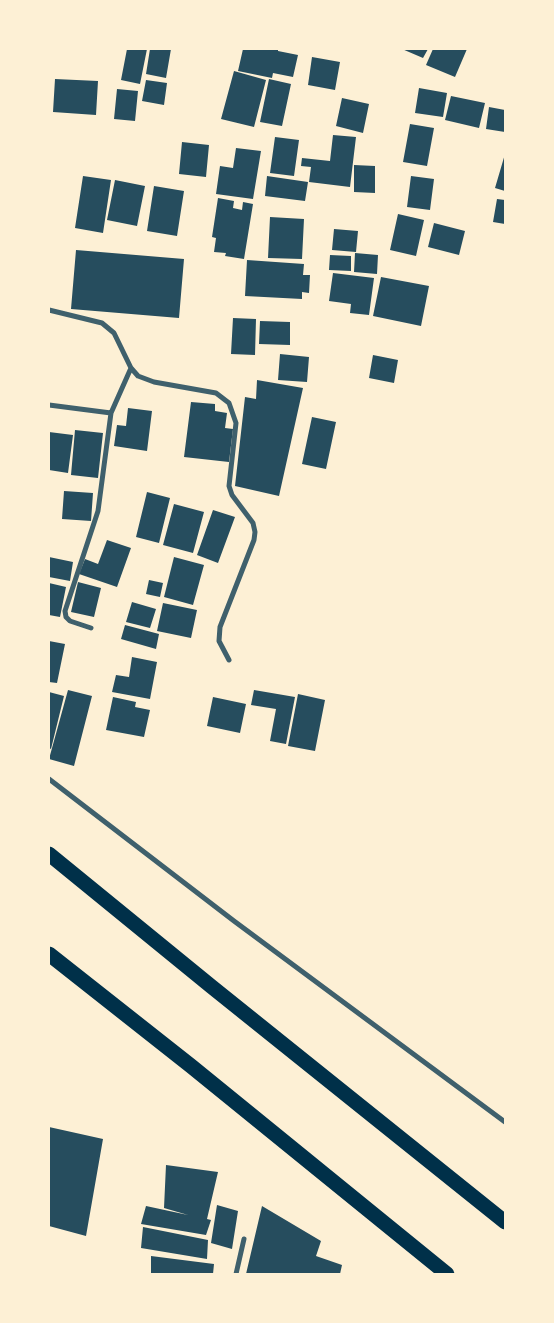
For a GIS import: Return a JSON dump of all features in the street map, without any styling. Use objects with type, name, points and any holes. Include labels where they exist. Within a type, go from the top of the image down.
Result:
[{"type":"highway","points":[[49,854],[212,988],[505,1222]]},
{"type":"highway","points":[[49,954],[191,1066],[447,1274]]},
{"type":"street","points":[[49,310],[102,323],[114,333],[131,368],[138,376],[154,382],[216,393],[229,403],[236,423],[229,486],[232,495],[253,523],[255,532],[254,540],[220,627],[219,641],[229,660]]},
{"type":"street","points":[[91,628],[70,621],[66,617],[65,611],[98,510],[112,413],[131,368]]},
{"type":"street","points":[[49,405],[112,413]]},
{"type":"street","points":[[49,779],[234,921],[505,1122]]},
{"type":"street","points":[[236,1274],[244,1239]]},
{"type":"building","points":[[127,49],[147,49],[140,84],[121,80]]},
{"type":"building","points":[[150,49],[171,49],[166,78],[146,74]]},
{"type":"building","points":[[243,49],[278,49],[278,51],[298,55],[293,77],[273,73],[272,78],[238,71]]},
{"type":"building","points":[[402,49],[428,49],[423,58]]},
{"type":"building","points":[[433,49],[467,49],[455,77],[426,65]]},
{"type":"building","points":[[312,57],[340,62],[335,90],[308,85]]},
{"type":"building","points":[[234,71],[266,80],[254,127],[221,119]]},
{"type":"building","points":[[55,79],[98,81],[96,115],[53,112]]},
{"type":"building","points":[[269,79],[291,84],[282,126],[260,122]]},
{"type":"building","points":[[146,80],[167,83],[164,105],[142,101]]},
{"type":"building","points":[[419,88],[447,93],[443,117],[415,113]]},
{"type":"building","points":[[117,89],[138,91],[135,121],[114,119]]},
{"type":"building","points":[[451,96],[485,103],[479,128],[445,120]]},
{"type":"building","points":[[342,98],[369,104],[363,133],[336,126]]},
{"type":"building","points":[[489,107],[505,110],[505,132],[486,129]]},
{"type":"building","points":[[410,124],[434,128],[427,166],[403,162]]},
{"type":"building","points":[[333,135],[356,137],[350,187],[309,182],[311,167],[301,166],[302,158],[330,161]]},
{"type":"building","points":[[275,137],[299,140],[294,176],[270,173]]},
{"type":"building","points":[[182,142],[209,145],[206,177],[179,174]]},
{"type":"building","points":[[236,148],[261,151],[253,199],[216,194],[220,166],[233,168]]},
{"type":"building","points":[[505,154],[505,191],[495,188]]},
{"type":"building","points":[[354,165],[375,166],[375,193],[354,192]]},
{"type":"building","points":[[83,176],[111,180],[103,233],[75,228]]},
{"type":"building","points":[[267,176],[308,182],[305,201],[265,196]]},
{"type":"building","points":[[411,176],[434,179],[430,210],[407,207]]},
{"type":"building","points":[[115,180],[145,186],[137,226],[107,220]]},
{"type":"building","points":[[154,186],[184,191],[177,236],[147,231]]},
{"type":"building","points":[[218,198],[234,201],[233,208],[242,210],[243,202],[253,204],[244,259],[225,256],[226,253],[214,252],[216,238],[212,237]]},
{"type":"building","points":[[497,199],[505,200],[505,224],[493,222]]},
{"type":"building","points":[[398,214],[424,220],[416,256],[390,250]]},
{"type":"building","points":[[270,217],[304,219],[302,259],[268,258]]},
{"type":"building","points":[[434,223],[465,231],[459,255],[428,247]]},
{"type":"building","points":[[334,229],[358,231],[356,252],[332,250]]},
{"type":"building","points":[[76,250],[184,259],[179,318],[71,309]]},
{"type":"building","points":[[355,253],[378,255],[377,274],[354,272]]},
{"type":"building","points":[[330,255],[351,256],[351,271],[329,270]]},
{"type":"building","points":[[247,260],[304,264],[303,275],[310,275],[309,293],[302,292],[302,299],[245,296]]},
{"type":"building","points":[[333,273],[374,278],[369,315],[350,313],[351,304],[329,301]]},
{"type":"building","points":[[381,277],[429,286],[421,326],[373,316]]},
{"type":"building","points":[[233,318],[256,319],[255,355],[231,354]]},
{"type":"building","points":[[260,321],[290,322],[290,345],[259,344]]},
{"type":"building","points":[[280,354],[309,357],[307,382],[278,380]]},
{"type":"building","points":[[373,355],[398,360],[394,383],[369,378]]},
{"type":"building","points":[[257,380],[303,388],[279,496],[235,486],[245,397],[256,399]]},
{"type":"building","points":[[191,402],[215,404],[215,411],[227,413],[225,428],[233,429],[229,462],[184,457]]},
{"type":"building","points":[[128,408],[152,411],[147,451],[114,446],[117,425],[126,426]]},
{"type":"building","points":[[312,417],[336,422],[326,469],[302,464]]},
{"type":"building","points":[[75,430],[103,433],[98,478],[71,475]]},
{"type":"building","points":[[49,432],[73,435],[68,473],[49,470]]},
{"type":"building","points":[[64,491],[93,493],[91,521],[62,519]]},
{"type":"building","points":[[147,492],[170,498],[159,543],[136,537]]},
{"type":"building","points":[[174,504],[204,512],[193,553],[163,545]]},
{"type":"building","points":[[213,510],[235,517],[218,563],[197,555]]},
{"type":"building","points":[[107,540],[131,548],[117,587],[79,574],[85,559],[98,564]]},
{"type":"building","points":[[49,557],[73,562],[70,581],[49,577]]},
{"type":"building","points":[[174,557],[204,565],[193,605],[164,597]]},
{"type":"building","points":[[149,580],[163,583],[160,597],[146,594]]},
{"type":"building","points":[[78,582],[101,588],[94,617],[71,612]]},
{"type":"building","points":[[49,583],[66,587],[60,617],[49,615]]},
{"type":"building","points":[[132,602],[156,609],[150,628],[126,622]]},
{"type":"building","points":[[163,603],[197,610],[191,638],[157,631]]},
{"type":"building","points":[[125,625],[159,634],[156,649],[121,639]]},
{"type":"building","points":[[49,641],[65,644],[57,683],[49,682]]},
{"type":"building","points":[[132,657],[157,662],[150,699],[112,692],[116,675],[129,677]]},
{"type":"building","points":[[68,690],[92,696],[74,766],[49,759]]},
{"type":"building","points":[[254,690],[295,697],[286,744],[270,741],[276,709],[251,705]]},
{"type":"building","points":[[49,692],[64,696],[51,749],[49,748]]},
{"type":"building","points":[[298,694],[325,700],[315,751],[288,746]]},
{"type":"building","points":[[113,697],[136,702],[135,707],[150,710],[144,737],[106,730]]},
{"type":"building","points":[[213,697],[246,704],[240,733],[207,726]]},
{"type":"building","points":[[49,1127],[103,1139],[86,1236],[49,1226]]},
{"type":"building","points":[[166,1165],[218,1172],[207,1219],[211,1220],[206,1235],[141,1224],[146,1206],[188,1215],[164,1208]]},
{"type":"building","points":[[217,1205],[238,1211],[232,1249],[211,1243]]},
{"type":"building","points":[[262,1206],[321,1241],[316,1256],[342,1265],[340,1274],[246,1274]]},
{"type":"building","points":[[143,1227],[208,1240],[207,1259],[141,1248]]},
{"type":"building","points":[[151,1256],[214,1264],[213,1274],[151,1274]]}]
